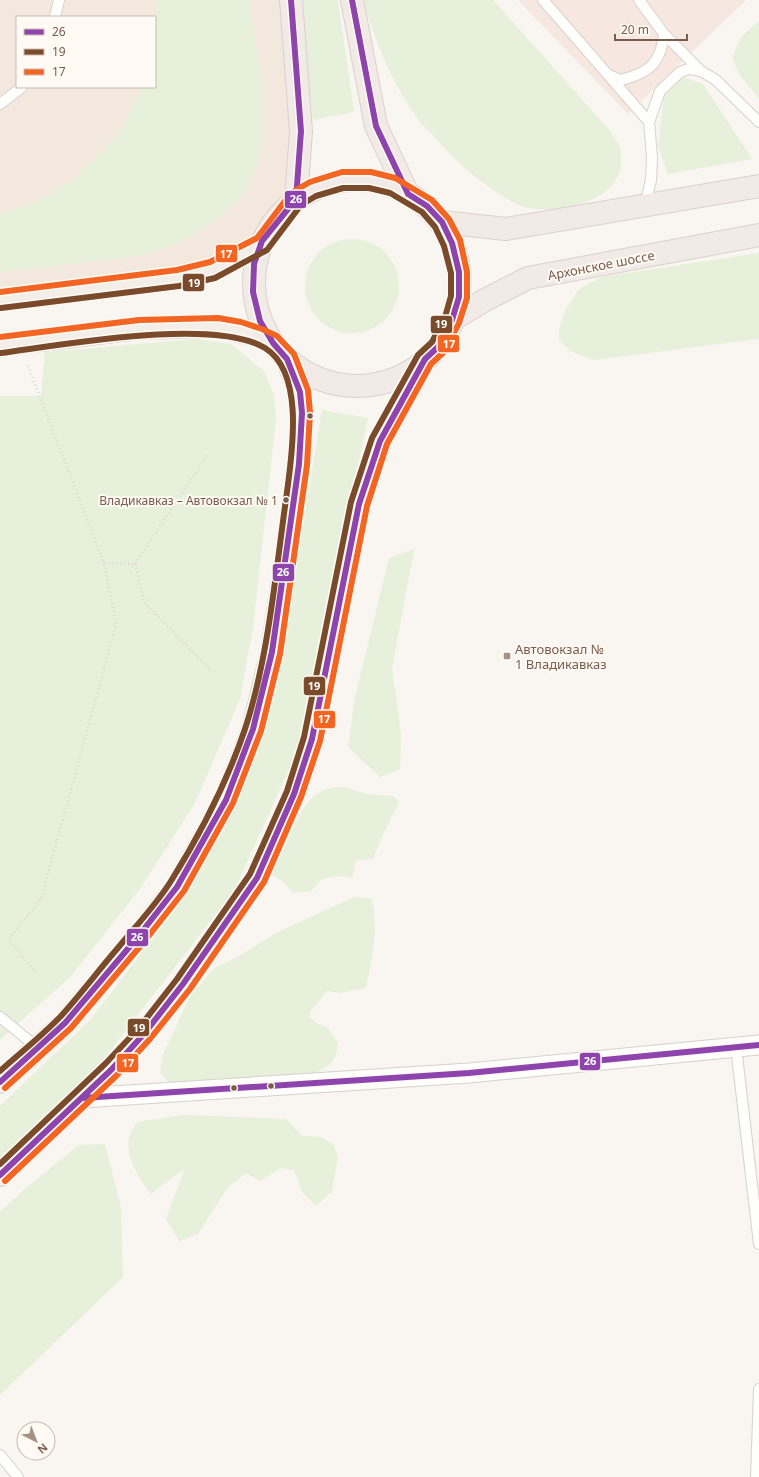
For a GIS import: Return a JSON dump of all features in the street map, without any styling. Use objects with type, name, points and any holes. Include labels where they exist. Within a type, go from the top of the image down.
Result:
[{"type":"highway","points":[[291,0],[301,131],[296,199]]},
{"type":"highway","points":[[352,0],[376,126],[408,194]]},
{"type":"highway","points":[[342,180],[370,180],[393,186],[408,194],[427,206],[442,222],[452,242],[459,272],[458,297],[452,320],[438,346],[414,368],[390,380],[366,386],[340,385],[308,375],[280,351],[260,321],[253,292],[254,264],[262,244],[296,199],[313,189],[342,180]]},
{"type":"highway","points":[[442,222],[506,229],[759,186]]},
{"type":"highway","name":"Архонское шоссе","points":[[452,320],[485,300],[528,278],[759,235]]},
{"type":"main road","points":[[0,300],[178,278],[213,270],[262,244]]},
{"type":"main road","points":[[0,345],[139,328],[218,326],[259,336],[280,351],[300,392],[302,413],[299,464],[272,652],[253,729],[226,800],[177,887],[138,938],[65,1023],[0,1082]]},
{"type":"main road","points":[[0,1175],[111,1070],[144,1034],[183,984],[257,878],[294,794],[312,739],[359,504],[380,441],[425,359]]},
{"type":"street","points":[[82,1098],[468,1073],[759,1045]]},
{"type":"lane","points":[[55,16],[59,0]]},
{"type":"lane","points":[[543,0],[649,122]]},
{"type":"lane","points":[[639,0],[664,34],[701,71],[716,80],[759,122]]},
{"type":"lane","points":[[606,73],[621,80],[644,71],[656,62],[662,52],[664,34]]},
{"type":"lane","points":[[645,205],[651,180],[652,157],[649,122],[658,96],[664,86],[684,70],[689,69],[701,71]]},
{"type":"lane","points":[[0,104],[21,88]]},
{"type":"lane","points":[[0,1017],[38,1048]]},
{"type":"lane","points":[[736,1047],[759,1244]]},
{"type":"lane","points":[[756,1477],[759,1389]]},
{"type":"lane","points":[[0,1455],[18,1477]]},
{"type":"path","points":[[28,366],[104,563],[116,625],[41,900],[9,939],[36,972]]},
{"type":"path","points":[[208,454],[135,564],[144,602],[212,672]]},
{"type":"path","points":[[104,563],[135,564]]},
{"type":"shaded area","points":[[0,0],[291,0],[296,199],[262,241],[234,259],[0,300]]},
{"type":"shaded area","points":[[518,0],[746,0],[628,114]]},
{"type":"green space","points":[[156,0],[248,0],[260,72],[264,110],[264,128],[259,156],[252,175],[243,192],[236,201],[217,218],[195,234],[162,249],[128,257],[0,272],[0,214],[32,204],[73,180],[100,154],[122,127],[142,88],[156,88]]},
{"type":"green space","points":[[297,0],[338,0],[354,112],[313,120]]},
{"type":"green space","points":[[363,0],[493,0],[610,131],[620,149],[621,166],[615,180],[605,192],[591,200],[574,206],[557,209],[540,209],[525,207],[508,200],[474,176],[422,125],[406,102],[384,60]]},
{"type":"green space","points":[[759,21],[759,99],[739,74],[732,57],[742,36]]},
{"type":"green space","points":[[683,77],[703,84],[752,159],[668,174],[658,147],[664,96],[676,81]]},
{"type":"green space","points":[[352,239],[370,242],[385,253],[396,268],[399,286],[396,304],[385,319],[370,330],[352,333],[334,330],[319,319],[308,304],[305,286],[308,268],[319,253],[334,242]]},
{"type":"green space","points":[[759,253],[759,339],[593,360],[570,351],[559,339],[559,329],[565,311],[578,290],[601,277]]},
{"type":"green space","points":[[197,339],[231,344],[264,371],[274,395],[276,418],[253,627],[240,699],[195,803],[140,889],[71,976],[0,1040],[0,396],[41,396],[45,352]]},
{"type":"green space","points":[[322,410],[368,418],[297,752],[235,889],[94,1072],[0,1159],[0,1106],[91,1019],[185,896],[233,812],[276,692]]},
{"type":"green space","points":[[414,549],[392,669],[401,733],[400,769],[380,777],[348,747],[355,697],[389,558]]},
{"type":"green space","points":[[333,787],[345,787],[366,794],[393,796],[399,802],[373,859],[356,860],[352,878],[339,876],[322,879],[311,891],[294,893],[282,881],[270,874],[302,811],[312,798]]},
{"type":"green space","points":[[354,897],[372,899],[374,911],[374,944],[366,988],[340,993],[327,991],[310,1012],[309,1017],[318,1024],[328,1028],[338,1043],[334,1059],[327,1066],[311,1075],[169,1083],[160,1072],[163,1055],[189,998],[213,969],[243,954],[276,933]]},
{"type":"green space","points":[[183,1115],[286,1119],[302,1136],[321,1137],[333,1144],[338,1157],[332,1191],[316,1206],[302,1192],[294,1170],[281,1168],[260,1181],[246,1173],[228,1187],[198,1234],[179,1241],[166,1219],[185,1168],[151,1194],[142,1182],[132,1161],[129,1139],[137,1122]]},
{"type":"green space","points":[[105,1144],[121,1207],[123,1277],[0,1395],[0,1212],[27,1187],[79,1145]]},
{"type":"transit line","name":"26","points":[[0,1082],[65,1023],[137,938],[177,887],[226,800],[253,729],[272,652],[299,464],[302,413],[300,392],[287,359],[273,343],[260,321],[253,292],[254,264],[262,241],[296,199],[301,131],[291,0]]},
{"type":"transit line","name":"26","points":[[0,1175],[111,1070],[144,1034],[183,984],[257,878],[294,794],[312,739],[359,504],[380,441],[425,359],[438,347],[452,320],[459,297],[459,272],[452,243],[442,222],[427,206],[408,194],[376,126],[352,0]]},
{"type":"transit line","name":"17","points":[[0,292],[177,270],[210,262],[257,238],[291,193],[310,182],[342,172],[371,172],[395,178],[432,200],[449,219],[460,240],[467,272],[467,298],[459,323],[445,351],[431,364],[387,444],[367,506],[320,741],[301,797],[264,882],[190,989],[150,1039],[116,1076],[5,1181]]},
{"type":"transit line","name":"19","points":[[0,1164],[105,1064],[138,1029],[177,979],[250,874],[287,791],[304,737],[351,502],[372,438],[418,355],[432,342],[445,317],[451,296],[451,273],[444,246],[435,227],[422,212],[390,193],[369,188],[343,188],[316,196],[301,205],[267,250],[215,278],[179,286],[1,308]]},
{"type":"transit line","name":"17","points":[[0,337],[139,320],[218,318],[241,322],[277,336],[294,354],[308,390],[310,413],[307,465],[280,654],[261,731],[233,803],[184,891],[143,943],[71,1028],[5,1088]]},
{"type":"transit line","name":"19","points":[[0,1071],[61,1016],[152,907],[182,863],[222,788],[245,729],[260,672],[271,612],[293,436],[291,394],[286,376],[278,360],[265,348],[242,339],[211,335],[175,334],[137,336],[61,344],[1,353]]},
{"type":"transit line","name":"26","points":[[82,1098],[469,1073],[759,1045]]},
{"type":"place","name":"Владикавказ – Автовокзал № 1","points":[[286,500]]},
{"type":"place","name":"Автовокзал № 1 Владикавказ","points":[[507,656]]}]
